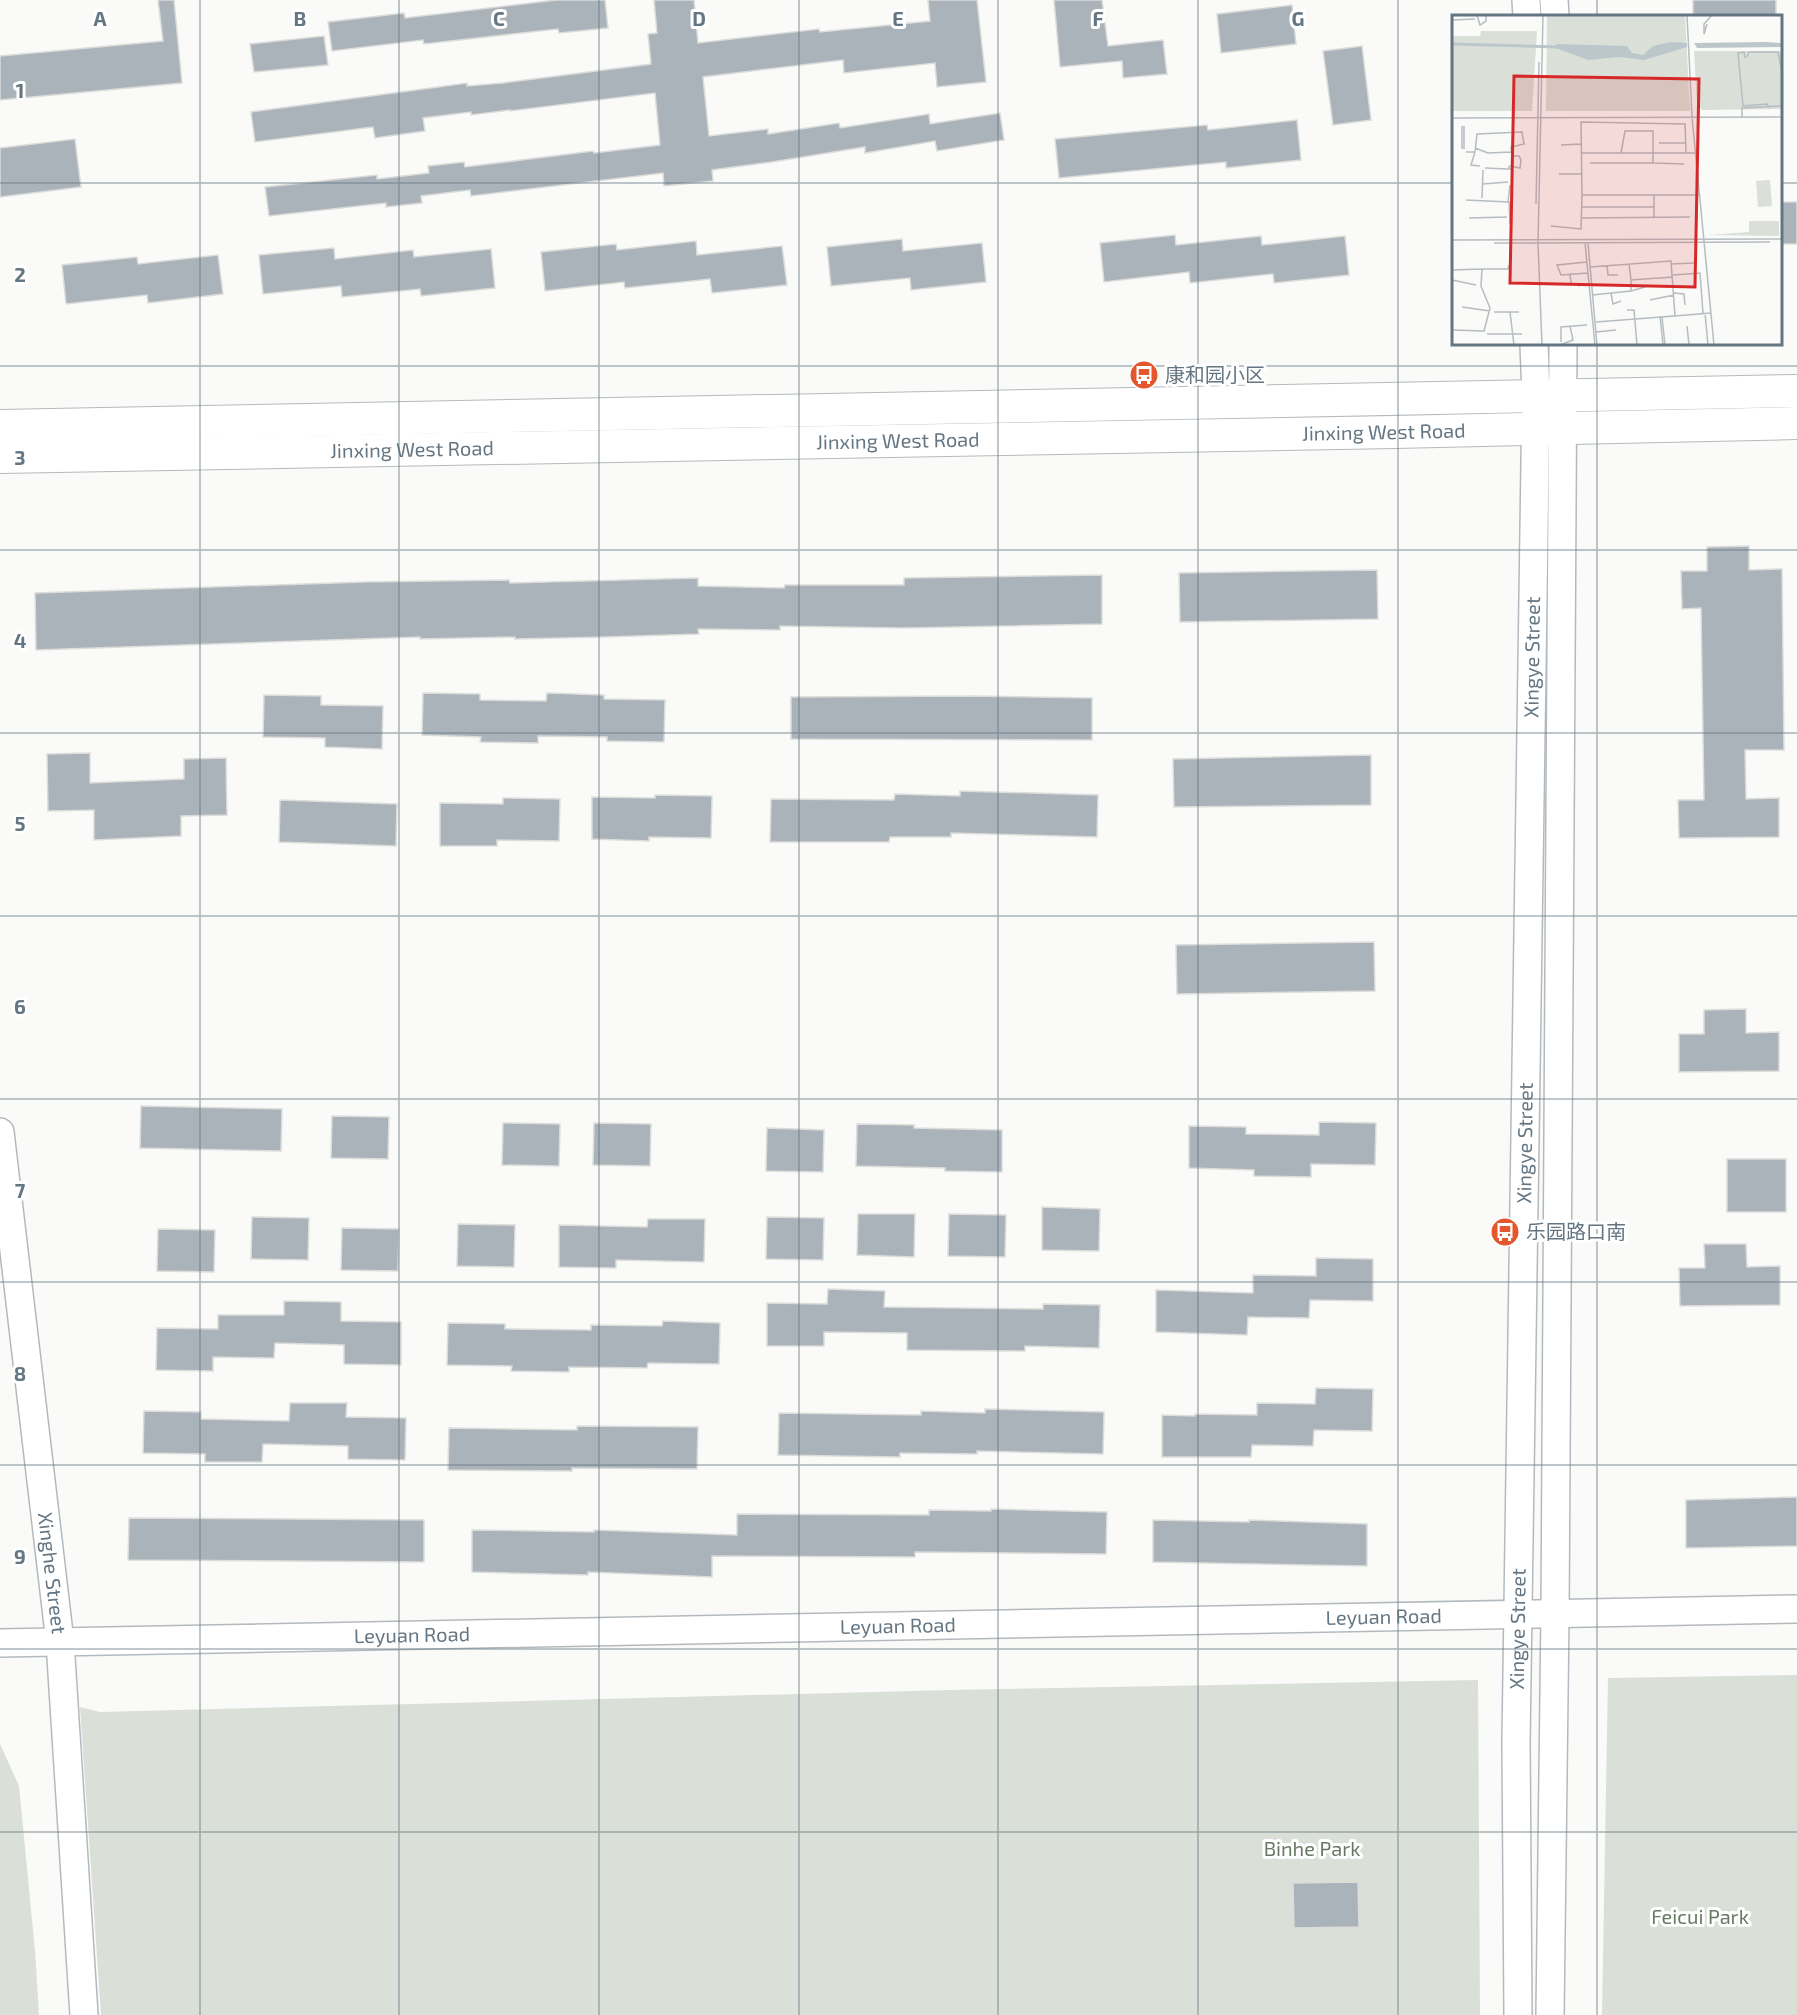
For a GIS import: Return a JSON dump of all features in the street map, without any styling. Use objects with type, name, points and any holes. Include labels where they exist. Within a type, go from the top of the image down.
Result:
[{"type":"main road","points":[[1526,0],[1527,15]]},
{"type":"main road","points":[[1554,0],[1555,15]]},
{"type":"main road","name":"Xingye Street","points":[[1534,345],[1549,395]]},
{"type":"main road","name":"Xingye Street","points":[[1518,2015],[1516,1754],[1518,1614],[1548,428],[1549,395],[1563,345]]},
{"type":"main road","name":"Jinxing West Road","points":[[0,426],[1797,392]]},
{"type":"main road","name":"Jinxing West Road","points":[[0,457],[1797,423]]},
{"type":"main road","name":"Xingye Street","points":[[1548,428],[1556,1614],[1550,2015]]},
{"type":"main road","name":"Xinghe Street","points":[[0,1132],[60,1642],[84,2015]]},
{"type":"main road","name":"Leyuan Road","points":[[0,1643],[1797,1609]]},
{"type":"green space","name":"Feicui Park","points":[[1797,1675],[1797,2015],[1602,2015],[1608,1678]]},
{"type":"green space","name":"Binhe Park","points":[[1478,1680],[1480,2015],[101,2015],[80,1707],[100,1712],[951,1690]]},
{"type":"green space","points":[[0,1744],[19,1786],[39,2015],[0,2015]]},
{"type":"building","points":[[158,0],[174,0],[182,83],[0,100],[0,56],[163,41]]},
{"type":"building","points":[[556,0],[605,0],[608,28],[559,33],[558,29],[424,44],[423,40],[332,51],[328,22],[404,13],[405,18]]},
{"type":"building","points":[[654,0],[694,0],[698,43],[819,29],[820,32],[930,21],[928,0],[977,0],[986,82],[937,87],[935,63],[844,73],[843,60],[703,77],[709,136],[768,129],[768,134],[839,123],[840,128],[929,114],[930,124],[1000,113],[1004,140],[937,151],[935,141],[865,153],[865,147],[712,170],[713,181],[664,186],[663,173],[471,196],[470,190],[421,196],[422,203],[386,207],[386,203],[269,216],[265,187],[377,175],[377,179],[429,173],[428,166],[464,162],[465,167],[660,145],[655,93],[510,111],[471,115],[471,112],[423,118],[425,131],[375,138],[373,127],[255,142],[251,112],[467,83],[467,86],[503,83],[651,64],[648,34],[657,33]]},
{"type":"building","points":[[1054,0],[1102,0],[1108,46],[1163,40],[1167,74],[1123,78],[1122,61],[1060,67]]},
{"type":"building","points":[[1693,0],[1776,0],[1776,15],[1693,15]]},
{"type":"building","points":[[1292,5],[1296,44],[1221,53],[1217,14]]},
{"type":"building","points":[[324,36],[328,65],[254,72],[250,44]]},
{"type":"building","points":[[1362,46],[1371,120],[1333,125],[1323,51]]},
{"type":"building","points":[[1297,120],[1301,160],[1226,168],[1226,162],[1059,178],[1055,139],[1207,125],[1208,130]]},
{"type":"building","points":[[75,139],[81,187],[0,197],[0,148]]},
{"type":"building","points":[[1782,202],[1797,202],[1797,244],[1782,244]]},
{"type":"building","points":[[1175,235],[1176,245],[1261,236],[1262,245],[1345,236],[1349,275],[1274,283],[1273,274],[1190,283],[1189,272],[1104,282],[1100,243]]},
{"type":"building","points":[[902,239],[903,251],[982,243],[986,282],[911,290],[910,278],[831,286],[827,247]]},
{"type":"building","points":[[696,241],[697,255],[782,246],[787,285],[712,293],[710,279],[625,288],[624,282],[545,291],[541,252],[616,244],[617,250]]},
{"type":"building","points":[[334,248],[335,259],[413,250],[414,257],[491,249],[495,288],[421,296],[420,289],[342,297],[341,286],[263,294],[259,255]]},
{"type":"building","points":[[218,255],[223,294],[148,303],[147,295],[66,304],[62,265],[137,257],[138,264]]},
{"type":"building","points":[[1749,546],[1749,570],[1782,569],[1784,750],[1745,750],[1746,799],[1779,798],[1779,837],[1679,838],[1678,800],[1704,800],[1701,608],[1682,609],[1681,571],[1707,571],[1707,547]]},
{"type":"building","points":[[1377,570],[1378,619],[1180,622],[1179,573]]},
{"type":"building","points":[[1102,575],[1102,624],[902,628],[780,626],[780,630],[698,629],[699,634],[515,639],[515,637],[420,639],[420,637],[36,650],[35,593],[364,582],[509,580],[510,583],[698,578],[698,586],[784,588],[785,585],[904,585],[904,578]]},
{"type":"building","points":[[423,693],[480,694],[480,700],[546,701],[547,693],[604,695],[604,699],[665,700],[664,742],[607,741],[607,737],[538,736],[538,743],[480,742],[481,737],[422,735]]},
{"type":"building","points":[[264,695],[321,696],[321,705],[383,706],[382,749],[325,747],[325,738],[263,737]]},
{"type":"building","points":[[791,697],[1092,698],[1092,740],[791,739]]},
{"type":"building","points":[[90,753],[90,783],[184,779],[184,759],[226,758],[227,815],[181,816],[181,836],[94,840],[94,810],[48,811],[47,754]]},
{"type":"building","points":[[1371,755],[1371,805],[1174,807],[1173,759]]},
{"type":"building","points":[[960,791],[1098,795],[1097,837],[951,833],[951,837],[890,837],[889,842],[770,842],[771,799],[894,800],[895,794],[960,796]]},
{"type":"building","points":[[655,795],[712,796],[711,838],[649,837],[649,841],[592,839],[592,797],[655,798]]},
{"type":"building","points":[[503,798],[560,799],[559,841],[497,840],[497,846],[440,846],[440,803],[503,804]]},
{"type":"building","points":[[280,800],[397,804],[396,846],[279,842]]},
{"type":"building","points":[[1374,942],[1375,991],[1177,994],[1176,945]]},
{"type":"building","points":[[1746,1009],[1746,1033],[1779,1032],[1779,1071],[1679,1072],[1679,1034],[1704,1034],[1704,1010]]},
{"type":"building","points":[[141,1106],[282,1109],[281,1151],[140,1148]]},
{"type":"building","points":[[332,1116],[389,1117],[388,1159],[331,1158]]},
{"type":"building","points":[[1319,1122],[1376,1123],[1375,1165],[1311,1164],[1311,1177],[1254,1176],[1254,1170],[1189,1168],[1189,1126],[1246,1127],[1246,1134],[1319,1135]]},
{"type":"building","points":[[503,1123],[560,1124],[559,1166],[502,1165]]},
{"type":"building","points":[[594,1123],[651,1124],[650,1166],[593,1165]]},
{"type":"building","points":[[857,1124],[1002,1130],[1002,1172],[856,1166]]},
{"type":"building","points":[[767,1128],[824,1130],[823,1172],[766,1171]]},
{"type":"building","points":[[1727,1159],[1786,1159],[1786,1212],[1727,1212]]},
{"type":"building","points":[[1042,1207],[1100,1209],[1099,1251],[1042,1250]]},
{"type":"building","points":[[858,1214],[915,1214],[914,1257],[857,1255]]},
{"type":"building","points":[[949,1214],[1006,1215],[1005,1257],[948,1256]]},
{"type":"building","points":[[252,1217],[309,1218],[308,1260],[251,1259]]},
{"type":"building","points":[[767,1217],[824,1218],[823,1260],[766,1259]]},
{"type":"building","points":[[648,1219],[705,1219],[704,1262],[616,1260],[616,1268],[559,1267],[559,1225],[647,1227]]},
{"type":"building","points":[[458,1224],[515,1225],[514,1267],[457,1266]]},
{"type":"building","points":[[342,1228],[399,1229],[398,1271],[341,1270]]},
{"type":"building","points":[[158,1229],[215,1230],[214,1272],[157,1271]]},
{"type":"building","points":[[1704,1244],[1746,1244],[1747,1267],[1780,1266],[1780,1305],[1680,1306],[1679,1268],[1705,1268]]},
{"type":"building","points":[[1316,1258],[1373,1259],[1373,1301],[1310,1300],[1309,1318],[1248,1317],[1247,1335],[1156,1332],[1156,1290],[1253,1293],[1253,1275],[1316,1276]]},
{"type":"building","points":[[828,1289],[885,1291],[884,1307],[1043,1309],[1043,1304],[1100,1305],[1099,1348],[1025,1346],[1025,1351],[907,1350],[907,1333],[824,1332],[824,1346],[767,1346],[767,1303],[827,1304]]},
{"type":"building","points":[[284,1301],[341,1302],[341,1321],[401,1322],[401,1365],[344,1364],[344,1345],[275,1343],[274,1358],[213,1357],[213,1371],[156,1370],[157,1328],[218,1329],[218,1315],[284,1315]]},
{"type":"building","points":[[663,1321],[720,1323],[719,1364],[648,1363],[647,1368],[569,1367],[569,1372],[511,1371],[512,1366],[447,1365],[448,1323],[505,1324],[505,1329],[591,1330],[591,1325],[662,1326]]},
{"type":"building","points":[[1316,1388],[1373,1389],[1372,1431],[1314,1430],[1313,1446],[1252,1445],[1251,1457],[1162,1457],[1162,1415],[1257,1415],[1257,1403],[1315,1404]]},
{"type":"building","points":[[290,1403],[347,1403],[346,1417],[406,1418],[405,1460],[348,1459],[348,1446],[263,1444],[262,1462],[205,1462],[205,1454],[143,1453],[144,1411],[201,1412],[201,1419],[289,1421]]},
{"type":"building","points":[[985,1409],[1104,1412],[1103,1454],[977,1451],[977,1454],[900,1453],[900,1457],[778,1455],[779,1413],[921,1415],[921,1411],[985,1413]]},
{"type":"building","points":[[577,1426],[698,1427],[697,1469],[448,1470],[449,1428],[577,1430]]},
{"type":"building","points":[[1797,1497],[1797,1546],[1686,1548],[1686,1500]]},
{"type":"building","points":[[991,1509],[1107,1512],[1106,1554],[915,1552],[915,1557],[712,1556],[712,1577],[588,1572],[588,1575],[472,1572],[472,1530],[594,1532],[594,1530],[737,1535],[737,1514],[929,1515],[929,1510],[991,1511]]},
{"type":"building","points":[[129,1518],[424,1520],[424,1562],[128,1560]]},
{"type":"building","points":[[1153,1520],[1367,1524],[1367,1566],[1153,1562]]},
{"type":"building","points":[[1358,1882],[1359,1927],[1294,1928],[1293,1883]]},
{"type":"place","name":"康和园小区","points":[[1144,375]]},
{"type":"place","name":"乐园路口南","points":[[1505,1232]]}]
